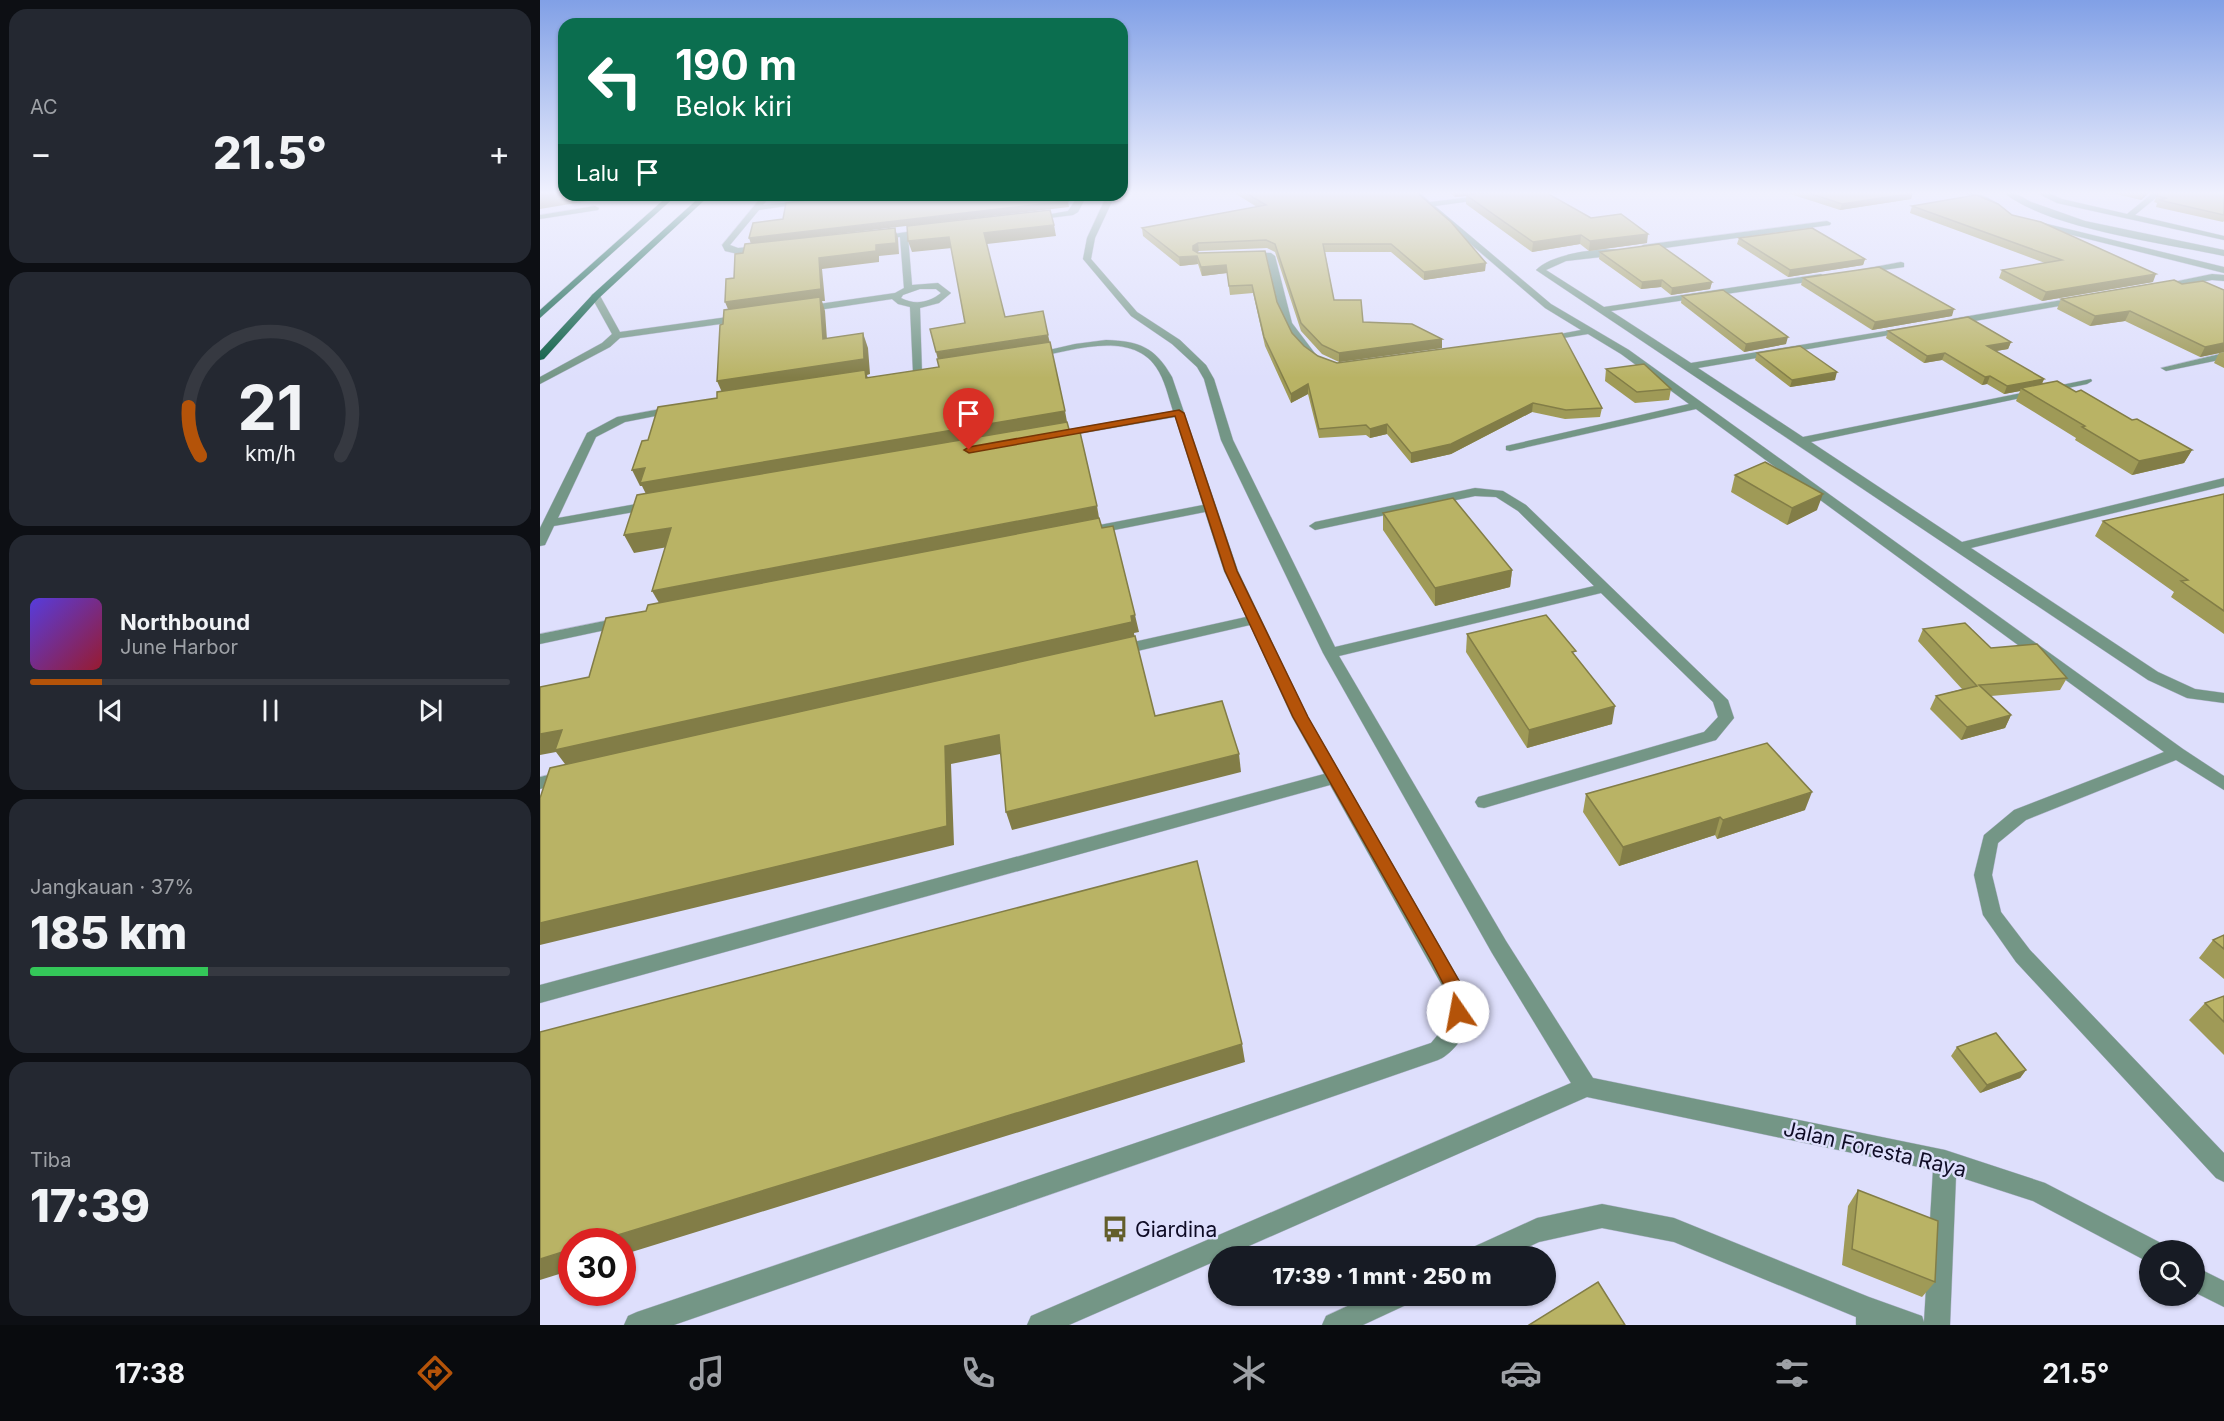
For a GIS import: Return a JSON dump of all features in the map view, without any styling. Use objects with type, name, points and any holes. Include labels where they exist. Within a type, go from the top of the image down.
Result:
[{"type":"main road","points":[[540,315],[608,254]]},
{"type":"main road","points":[[540,357],[596,296],[642,254]]},
{"type":"street","points":[[905,254],[908,288]]},
{"type":"street","points":[[1040,1325],[1586,1087],[1499,946],[1330,653],[1227,440],[1209,379],[1200,365],[1176,342],[1134,314],[1088,259],[1089,254]]},
{"type":"street","points":[[1234,254],[1239,254]]},
{"type":"street","points":[[1269,254],[1271,255],[1287,323],[1313,359],[1322,364]]},
{"type":"street","points":[[1487,254],[1548,306],[1625,352],[2177,753],[2224,784]]},
{"type":"street","points":[[1606,254],[1562,260],[1545,265],[1540,270],[1690,366],[2153,676],[2192,694],[2224,698]]},
{"type":"street","points":[[2158,254],[2224,270]]},
{"type":"street","points":[[1855,272],[1901,265]]},
{"type":"street","points":[[1600,310],[1832,275]]},
{"type":"street","points":[[2142,289],[2212,277],[2224,278]]},
{"type":"street","points":[[793,310],[897,295],[908,288],[929,285],[944,289],[943,297],[915,305],[899,302],[896,299],[897,295]]},
{"type":"street","points":[[596,296],[617,335]]},
{"type":"street","points":[[1945,323],[2096,297]]},
{"type":"street","points":[[915,305],[912,373],[941,368]]},
{"type":"street","points":[[540,381],[606,345],[617,335],[758,315]]},
{"type":"street","points":[[1690,366],[1922,327]]},
{"type":"street","points":[[1531,342],[1590,331]]},
{"type":"street","points":[[637,1325],[1438,1050],[1457,1027],[1459,997],[1300,717],[1231,571],[1167,377],[1158,363],[1147,353],[1132,346],[1105,344],[1012,358]]},
{"type":"street","points":[[2166,368],[2224,356]]},
{"type":"street","points":[[1802,441],[2087,381]]},
{"type":"street","points":[[1510,448],[1698,405]]},
{"type":"street","points":[[540,542],[591,435],[605,424],[623,418],[690,407]]},
{"type":"street","points":[[1039,437],[1179,413]]},
{"type":"street","points":[[1960,547],[2224,482]]},
{"type":"street","points":[[1315,526],[1475,492],[1499,494],[1522,508],[1720,700],[1726,718],[1710,736],[1484,802]]},
{"type":"street","points":[[549,524],[665,503]]},
{"type":"street","points":[[1069,535],[1210,507]]},
{"type":"street","points":[[1330,653],[1604,588]]},
{"type":"street","points":[[540,639],[634,620]]},
{"type":"street","points":[[1105,654],[1254,620]]},
{"type":"street","points":[[2177,753],[2020,815],[1990,840],[1983,875],[1992,915],[2023,956],[2224,1170]]},
{"type":"street","points":[[540,783],[574,775]]},
{"type":"street","points":[[540,994],[1335,777]]},
{"type":"street","name":"Jalan Foresta Raya","points":[[1586,1087],[1945,1161],[2037,1191],[2139,1245]]},
{"type":"street","points":[[1937,1325],[1945,1161]]},
{"type":"street","points":[[1503,1246],[1537,1230],[1602,1216],[1674,1230],[1869,1317],[1913,1325]]},
{"type":"street","points":[[2205,1284],[2224,1295]]},
{"type":"street","points":[[1335,1325],[1376,1306]]},
{"type":"building","points":[[735,254],[853,254],[819,258],[821,289],[725,302],[726,279],[734,278]]},
{"type":"building","points":[[952,254],[989,254],[1005,317],[1043,311],[1048,335],[936,352],[930,329],[965,323]]},
{"type":"building","points":[[1175,254],[1266,254],[1277,302],[1292,333],[1318,356],[1337,363],[1562,333],[1602,408],[1566,410],[1533,403],[1451,444],[1411,453],[1387,424],[1370,429],[1366,425],[1319,429],[1308,384],[1291,394],[1264,337],[1252,285],[1229,286],[1226,265],[1201,267],[1197,256],[1179,257]]},
{"type":"building","points":[[1278,254],[1325,254],[1334,300],[1361,300],[1363,322],[1412,324],[1442,339],[1339,353],[1322,345],[1301,323]]},
{"type":"building","points":[[1403,254],[1478,254],[1486,263],[1424,272]]},
{"type":"building","points":[[1603,254],[1673,254],[1712,282],[1672,288],[1662,280],[1642,282]]},
{"type":"building","points":[[1764,254],[1856,254],[1865,259],[1790,270]]},
{"type":"building","points":[[2045,254],[2111,254],[2156,274],[2046,292],[2002,270],[2062,260]]},
{"type":"building","points":[[1879,267],[1954,309],[1875,322],[1803,278]]},
{"type":"building","points":[[2174,280],[2182,284],[2203,281],[2224,290],[2224,343],[2205,347],[2130,311],[2095,316],[2061,299]]},
{"type":"building","points":[[1723,290],[1788,337],[1746,344],[1682,296]]},
{"type":"building","points":[[820,297],[823,339],[863,333],[864,359],[717,381],[720,325],[723,324],[724,310]]},
{"type":"building","points":[[1968,317],[2011,342],[1987,346],[2044,379],[2007,386],[1990,376],[1985,377],[1945,353],[1927,356],[1888,331]]},
{"type":"building","points":[[1050,342],[1065,411],[640,483],[645,468],[632,470],[642,441],[648,440],[658,407],[717,398],[717,392],[865,370],[866,378],[939,367],[937,359]]},
{"type":"building","points":[[1800,346],[1837,372],[1792,380],[1757,353]]},
{"type":"building","points":[[1644,364],[1671,389],[1637,392],[1606,369]]},
{"type":"building","points":[[2057,381],[2076,392],[2081,390],[2132,420],[2137,419],[2192,450],[2139,461],[2021,388]]},
{"type":"building","points":[[1067,422],[1070,433],[1080,432],[1097,506],[652,591],[671,528],[624,535],[637,495]]},
{"type":"building","points":[[1765,462],[1823,494],[1792,508],[1735,475]]},
{"type":"building","points":[[2224,494],[2224,611],[2181,581],[2188,580],[2103,521]]},
{"type":"building","points":[[1453,498],[1512,570],[1435,588],[1383,513]]},
{"type":"building","points":[[1099,518],[1102,528],[1113,526],[1135,615],[1131,616],[1132,622],[555,750],[562,730],[540,734],[540,687],[589,677],[606,618],[646,611],[648,605]]},
{"type":"building","points":[[1546,615],[1576,651],[1572,652],[1615,706],[1529,730],[1467,634]]},
{"type":"building","points":[[1965,623],[1991,648],[2037,644],[2067,678],[1979,685],[2011,715],[1967,727],[1936,696],[1977,686],[1923,629]]},
{"type":"building","points":[[1135,636],[1155,716],[1222,701],[1239,754],[1006,812],[999,735],[945,746],[947,826],[540,923],[540,798],[550,768]]},
{"type":"building","points":[[1767,743],[1812,792],[1723,820],[1720,817],[1623,847],[1586,794]]},
{"type":"building","points":[[1197,861],[1242,1044],[636,1229],[558,1228],[558,1253],[540,1259],[540,1032]]},
{"type":"building","points":[[2224,935],[2224,949],[2213,940]]},
{"type":"building","points":[[2224,996],[2224,1022],[2205,1003]]},
{"type":"building","points":[[1996,1033],[2026,1070],[1987,1085],[1957,1047]]},
{"type":"building","points":[[1858,1190],[1938,1221],[1935,1282],[1852,1249]]},
{"type":"building","points":[[1598,1282],[1625,1325],[1529,1325]]},
{"type":"place","name":"Giardina","points":[[1115,1229]]},
{"type":"route","points":[[969,450],[1179,413],[1231,571],[1300,717],[1459,997],[1458,1012]]}]
